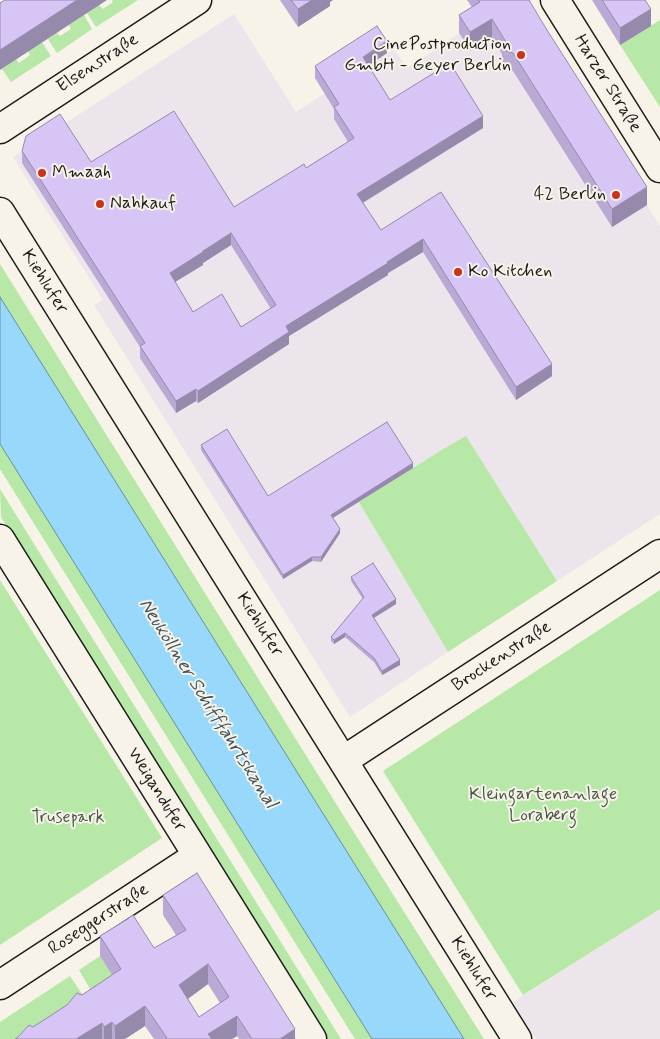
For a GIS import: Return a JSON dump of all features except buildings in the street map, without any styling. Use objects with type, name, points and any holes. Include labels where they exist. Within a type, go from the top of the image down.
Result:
[{"type":"street","name":"Elsenstraße","points":[[0,129],[197,0]]},
{"type":"street","name":"Harzer Straße","points":[[555,0],[660,168]]},
{"type":"street","name":"Kiehlufer","points":[[0,212],[517,1039]]},
{"type":"street","name":"Weigandufer","points":[[2,545],[312,1039]]},
{"type":"street","name":"Brockenstraße","points":[[344,760],[660,554]]},
{"type":"street","name":"Roseggerstraße","points":[[0,985],[197,856]]},
{"type":"shaded area","points":[[234,14],[296,112],[394,49],[407,68],[481,19],[547,48],[660,226],[660,514],[557,581],[466,437],[443,449],[359,502],[448,652],[350,717],[94,305],[103,300],[13,157]]},
{"type":"shaded area","points":[[660,909],[660,1039],[536,1039],[513,1002]]},
{"type":"green space","points":[[112,0],[138,0],[96,27],[87,13],[99,5],[103,9],[113,2]]},
{"type":"green space","points":[[84,15],[92,29],[57,53],[48,39],[57,33],[60,36],[71,29],[69,25]]},
{"type":"green space","points":[[660,20],[660,107],[620,45]]},
{"type":"green space","points":[[42,42],[51,56],[11,82],[2,69],[16,59],[19,63],[30,55],[28,51]]},
{"type":"green space","points":[[0,264],[484,1039],[464,1039],[0,297]]},
{"type":"green space","points":[[466,436],[557,581],[448,652],[359,502]]},
{"type":"green space","points":[[0,444],[372,1039],[355,1039],[0,469]]},
{"type":"green space","points":[[0,489],[341,1039],[327,1039],[1,517]]},
{"type":"green space","name":"Trusepark","points":[[0,580],[162,838],[0,945]]},
{"type":"green space","name":"Kleingartenanlage Loraberg","points":[[660,590],[660,909],[523,995],[383,771]]},
{"type":"green space","points":[[100,956],[118,984],[96,999],[79,970]]},
{"type":"green space","points":[[70,976],[92,1009],[46,1039],[0,1039],[0,1022]]},
{"type":"water","name":"Neuköllner Schifffahrtskanal","points":[[0,297],[464,1039],[372,1039],[0,444]]},
{"type":"place","name":"CinePostproduction GmbH - Geyer Berlin","points":[[521,55]]},
{"type":"place","name":"Mmaah","points":[[42,173]]},
{"type":"place","name":"42 Berlin","points":[[616,195]]},
{"type":"place","name":"Nahkauf","points":[[100,204]]},
{"type":"place","name":"Ko Kitchen","points":[[458,272]]}]
